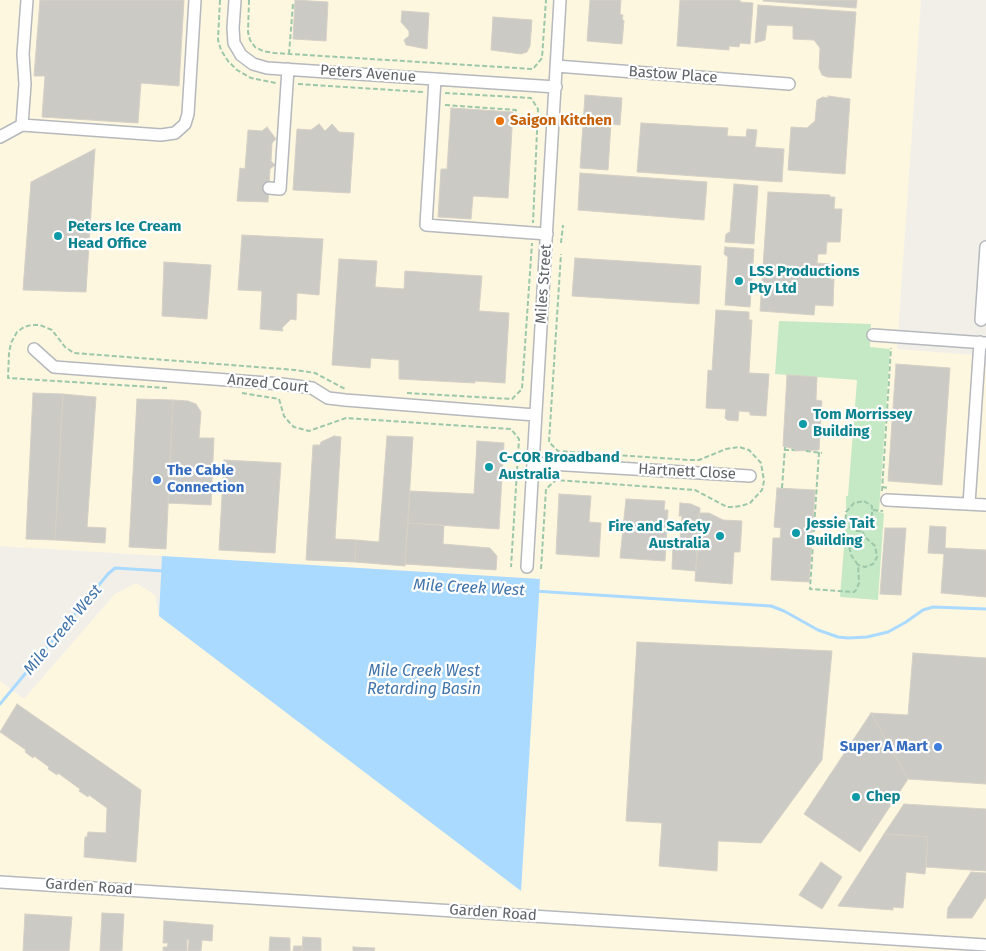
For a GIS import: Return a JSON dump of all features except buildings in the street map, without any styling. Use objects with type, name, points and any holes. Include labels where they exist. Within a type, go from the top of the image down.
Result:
[{"type":"street","points":[[22,125],[26,84],[23,54],[27,0]]},
{"type":"street","points":[[1,136],[22,125],[161,134],[175,132],[185,124],[188,114],[195,0]]},
{"type":"street","name":"Peters Avenue","points":[[234,0],[234,43],[241,55],[253,64],[267,68],[556,87]]},
{"type":"street","name":"Miles Street","points":[[527,567],[560,0]]},
{"type":"street","name":"Bastow Place","points":[[556,66],[789,84]]},
{"type":"street","points":[[269,188],[280,189],[288,69]]},
{"type":"street","points":[[435,79],[426,226],[547,234]]},
{"type":"street","points":[[981,320],[986,247]]},
{"type":"street","points":[[873,335],[983,343],[969,504]]},
{"type":"street","name":"Anzed Court","points":[[34,348],[54,367],[281,384],[312,388],[328,398],[536,415]]},
{"type":"street","name":"Hartnett Close","points":[[533,464],[750,476]]},
{"type":"street","points":[[886,498],[986,505]]},
{"type":"street","name":"Garden Road","points":[[0,882],[986,945]]},
{"type":"path","points":[[250,0],[248,32],[250,40],[263,51],[533,69],[542,58],[546,0]]},
{"type":"path","points":[[289,54],[293,4]]},
{"type":"path","points":[[404,392],[512,399],[522,389],[538,120],[538,109],[530,98]]},
{"type":"path","points":[[442,105],[516,110],[515,119],[554,121]]},
{"type":"path","points":[[562,243],[563,225]]},
{"type":"path","points":[[549,437],[561,254]]},
{"type":"path","points":[[174,388],[8,378],[11,343],[17,332],[24,327],[31,324],[40,324],[52,330],[65,347],[74,353],[296,370],[315,373],[346,389]]},
{"type":"path","points":[[886,498],[882,487],[892,347]]},
{"type":"path","points":[[238,393],[279,399],[284,416],[289,422],[294,427],[309,431],[346,418],[511,429],[519,439],[511,567]]},
{"type":"path","points":[[782,488],[784,448],[794,450]]},
{"type":"path","points":[[806,451],[820,452],[810,589],[854,592],[856,590],[859,583],[858,565],[850,555],[849,545]]},
{"type":"path","points":[[882,487],[886,498]]},
{"type":"path","points":[[862,531],[871,518],[873,510],[886,498]]},
{"type":"path","points":[[845,527],[846,512],[854,503],[864,501],[872,506],[873,510]]},
{"type":"path","points":[[814,525],[845,527],[862,531]]},
{"type":"path","points":[[858,565],[873,564],[877,557],[875,546],[865,537],[862,531]]},
{"type":"shaded area","points":[[0,0],[921,0],[897,349],[986,356],[986,951],[0,951],[0,681],[24,699],[115,594],[136,583],[155,595],[159,616],[521,890],[539,579],[0,546]]},
{"type":"green space","points":[[779,321],[871,324],[870,347],[890,349],[879,512],[884,513],[878,600],[840,597],[847,509],[846,496],[848,496],[857,380],[775,374]]},
{"type":"water","name":"Mile Creek West Retarding Basin","points":[[162,556],[540,579],[521,891],[159,616]]},
{"type":"waterway","name":"Mile Creek West","points":[[0,704],[115,568],[164,571]]},
{"type":"waterway","name":"Mile Creek West","points":[[534,591],[771,606],[818,630],[838,637],[848,638],[867,637],[888,632],[923,610],[933,607],[986,609]]},
{"type":"place","name":"Saigon Kitchen","points":[[500,121]]},
{"type":"place","name":"Peters Ice Cream Head Office","points":[[58,236]]},
{"type":"place","name":"LSS Productions Pty Ltd","points":[[739,281]]},
{"type":"place","name":"Tom Morrissey Building","points":[[803,424]]},
{"type":"place","name":"C-COR Broadband Australia","points":[[489,467]]},
{"type":"place","name":"The Cable Connection","points":[[157,480]]},
{"type":"place","name":"Jessie Tait Building","points":[[796,533]]},
{"type":"place","name":"Fire and Safety Australia","points":[[720,536]]},
{"type":"place","name":"Super A Mart","points":[[938,747]]},
{"type":"place","name":"Chep","points":[[856,797]]}]
